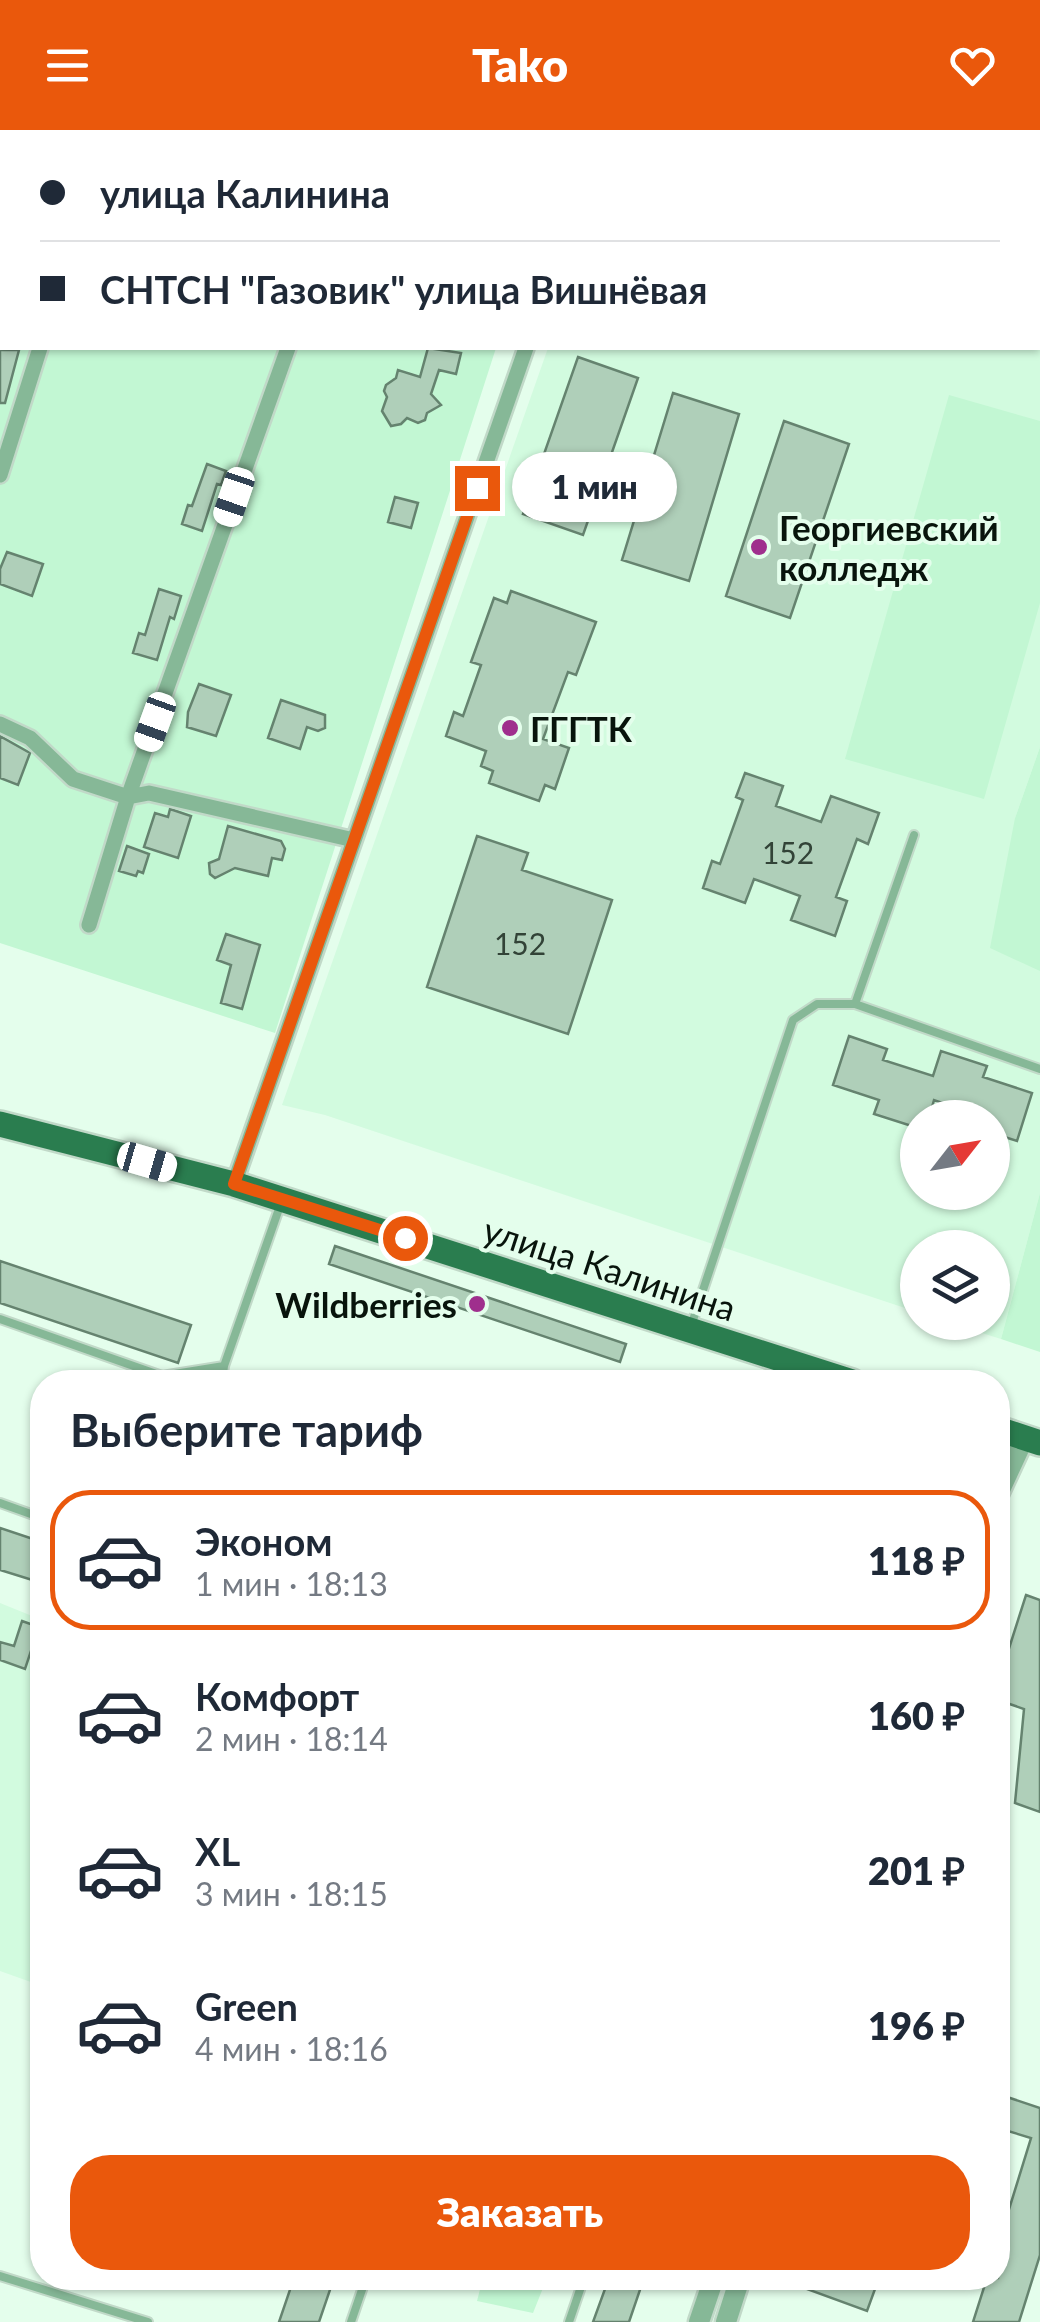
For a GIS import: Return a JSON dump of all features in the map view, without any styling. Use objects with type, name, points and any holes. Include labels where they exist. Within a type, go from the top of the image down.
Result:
[{"type":"main road","name":"улица Калинина","points":[[0,1124],[234,1184],[815,1370]]},
{"type":"street","points":[[0,475],[39,350]]},
{"type":"street","points":[[90,924],[128,797],[287,350]]},
{"type":"street","points":[[234,1184],[525,350]]},
{"type":"street","points":[[0,724],[30,738],[72,779],[128,797],[149,793],[354,840]]},
{"type":"street","points":[[1010,1475],[1032,1440]]},
{"type":"street","points":[[699,2322],[710,2290]]},
{"type":"street","points":[[726,2322],[736,2290]]},
{"type":"lane","points":[[856,1004],[914,834]]},
{"type":"lane","points":[[690,1330],[794,1020],[817,1004],[856,1004],[1040,1069]]},
{"type":"lane","points":[[224,1370],[282,1199]]},
{"type":"lane","points":[[0,1319],[137,1370]]},
{"type":"lane","points":[[205,1370],[224,1366]]},
{"type":"lane","points":[[0,1503],[30,1514]]},
{"type":"lane","points":[[0,2276],[30,2285]]},
{"type":"lane","points":[[45,2290],[148,2322]]},
{"type":"lane","points":[[351,2322],[362,2290]]},
{"type":"lane","points":[[569,2322],[580,2290]]},
{"type":"shaded area","points":[[0,350],[495,350],[275,1033],[0,943]]},
{"type":"shaded area","name":"Георгиевский колледж","points":[[547,350],[1040,350],[1040,747],[1015,818],[1040,831],[1040,1193],[1010,1305],[1010,1230],[900,1230],[900,1306],[325,1115],[282,1105]]},
{"type":"shaded area","points":[[949,395],[1040,421],[1040,603],[984,799],[845,759]]},
{"type":"shaded area","points":[[1040,747],[1040,971],[990,948],[1015,818]]},
{"type":"shaded area","points":[[1040,1193],[1040,1352],[1004,1340],[1010,1340],[1010,1305]]},
{"type":"shaded area","points":[[0,1603],[30,1615],[30,1982],[0,1971]]},
{"type":"shaded area","points":[[480,2290],[542,2290],[533,2313],[477,2301]]},
{"type":"building","points":[[0,350],[19,350],[5,403],[0,403]]},
{"type":"building","points":[[427,350],[461,353],[456,374],[439,370],[431,394],[441,405],[418,423],[407,418],[391,426],[382,411],[386,385],[396,378],[398,370],[420,377]]},
{"type":"building","points":[[578,357],[638,378],[583,535],[523,514]]},
{"type":"building","points":[[673,393],[739,414],[689,581],[622,560]]},
{"type":"building","points":[[784,421],[849,444],[790,618],[726,596]]},
{"type":"building","points":[[207,464],[226,471],[221,485],[217,484],[202,531],[182,524]]},
{"type":"building","points":[[395,497],[418,503],[411,528],[388,522]]},
{"type":"building","points":[[7,552],[43,564],[32,596],[0,584],[0,569]]},
{"type":"building","points":[[159,589],[181,596],[157,660],[133,653],[139,633],[145,635]]},
{"type":"building","points":[[511,591],[596,622],[576,675],[568,672],[543,739],[569,748],[555,789],[545,785],[539,801],[489,783],[493,771],[481,766],[486,751],[446,736],[454,712],[463,716],[481,665],[471,662],[494,598],[507,603]]},
{"type":"building","points":[[199,684],[231,695],[216,736],[187,727],[188,712]]},
{"type":"building","points":[[281,700],[325,715],[325,728],[318,731],[307,727],[300,749],[268,738]]},
{"type":"building","points":[[0,736],[30,753],[18,785],[0,778]]},
{"type":"building","points":[[745,773],[783,786],[776,806],[821,822],[831,796],[879,813],[868,844],[857,839],[836,897],[847,901],[835,936],[791,920],[800,896],[754,879],[745,903],[703,888],[712,861],[720,864],[743,800],[736,797]]},
{"type":"building","points":[[170,809],[191,816],[178,858],[144,847],[155,813],[168,817]]},
{"type":"building","points":[[228,826],[281,841],[285,849],[282,860],[272,858],[268,876],[235,868],[215,878],[210,874],[209,863],[219,859]]},
{"type":"building","points":[[477,836],[528,853],[522,870],[612,900],[568,1034],[427,987]]},
{"type":"building","points":[[127,846],[149,854],[143,873],[138,871],[136,876],[119,871]]},
{"type":"building","points":[[226,934],[260,945],[242,1009],[221,1003],[231,965],[217,960]]},
{"type":"building","points":[[849,1036],[887,1049],[883,1060],[933,1076],[941,1051],[987,1066],[983,1077],[1032,1093],[1017,1141],[1010,1139],[1010,1100],[900,1100],[900,1122],[874,1114],[879,1100],[833,1085]]},
{"type":"building","name":"Wildberries","points":[[335,1246],[626,1344],[620,1362],[329,1264]]},
{"type":"building","points":[[0,1261],[191,1325],[178,1363],[0,1303]]},
{"type":"building","points":[[0,1528],[30,1538],[30,1579],[0,1570]]},
{"type":"building","points":[[1026,1595],[1040,1600],[1040,1812],[1015,1803],[1024,1709],[1010,1704],[1010,1645]]},
{"type":"building","points":[[22,1621],[30,1624],[30,1654],[25,1669],[0,1660],[0,1642],[14,1646]]},
{"type":"building","points":[[1010,2098],[1040,2108],[1040,2255],[1019,2322],[973,2322],[983,2290],[1010,2290],[1010,2206],[1031,2138],[1010,2132]]},
{"type":"building","points":[[290,2290],[330,2290],[319,2322],[279,2322]]},
{"type":"building","points":[[605,2290],[640,2290],[629,2322],[593,2322]]},
{"type":"building","points":[[810,2290],[875,2290],[867,2311]]},
{"type":"place","name":"Георгиевский колледж","points":[[759,547]]},
{"type":"place","name":"ГГГТК","points":[[510,728]]},
{"type":"place","name":"Wildberries","points":[[477,1304]]},
{"type":"route","points":[[405,1238],[234,1184],[477,488]]}]
